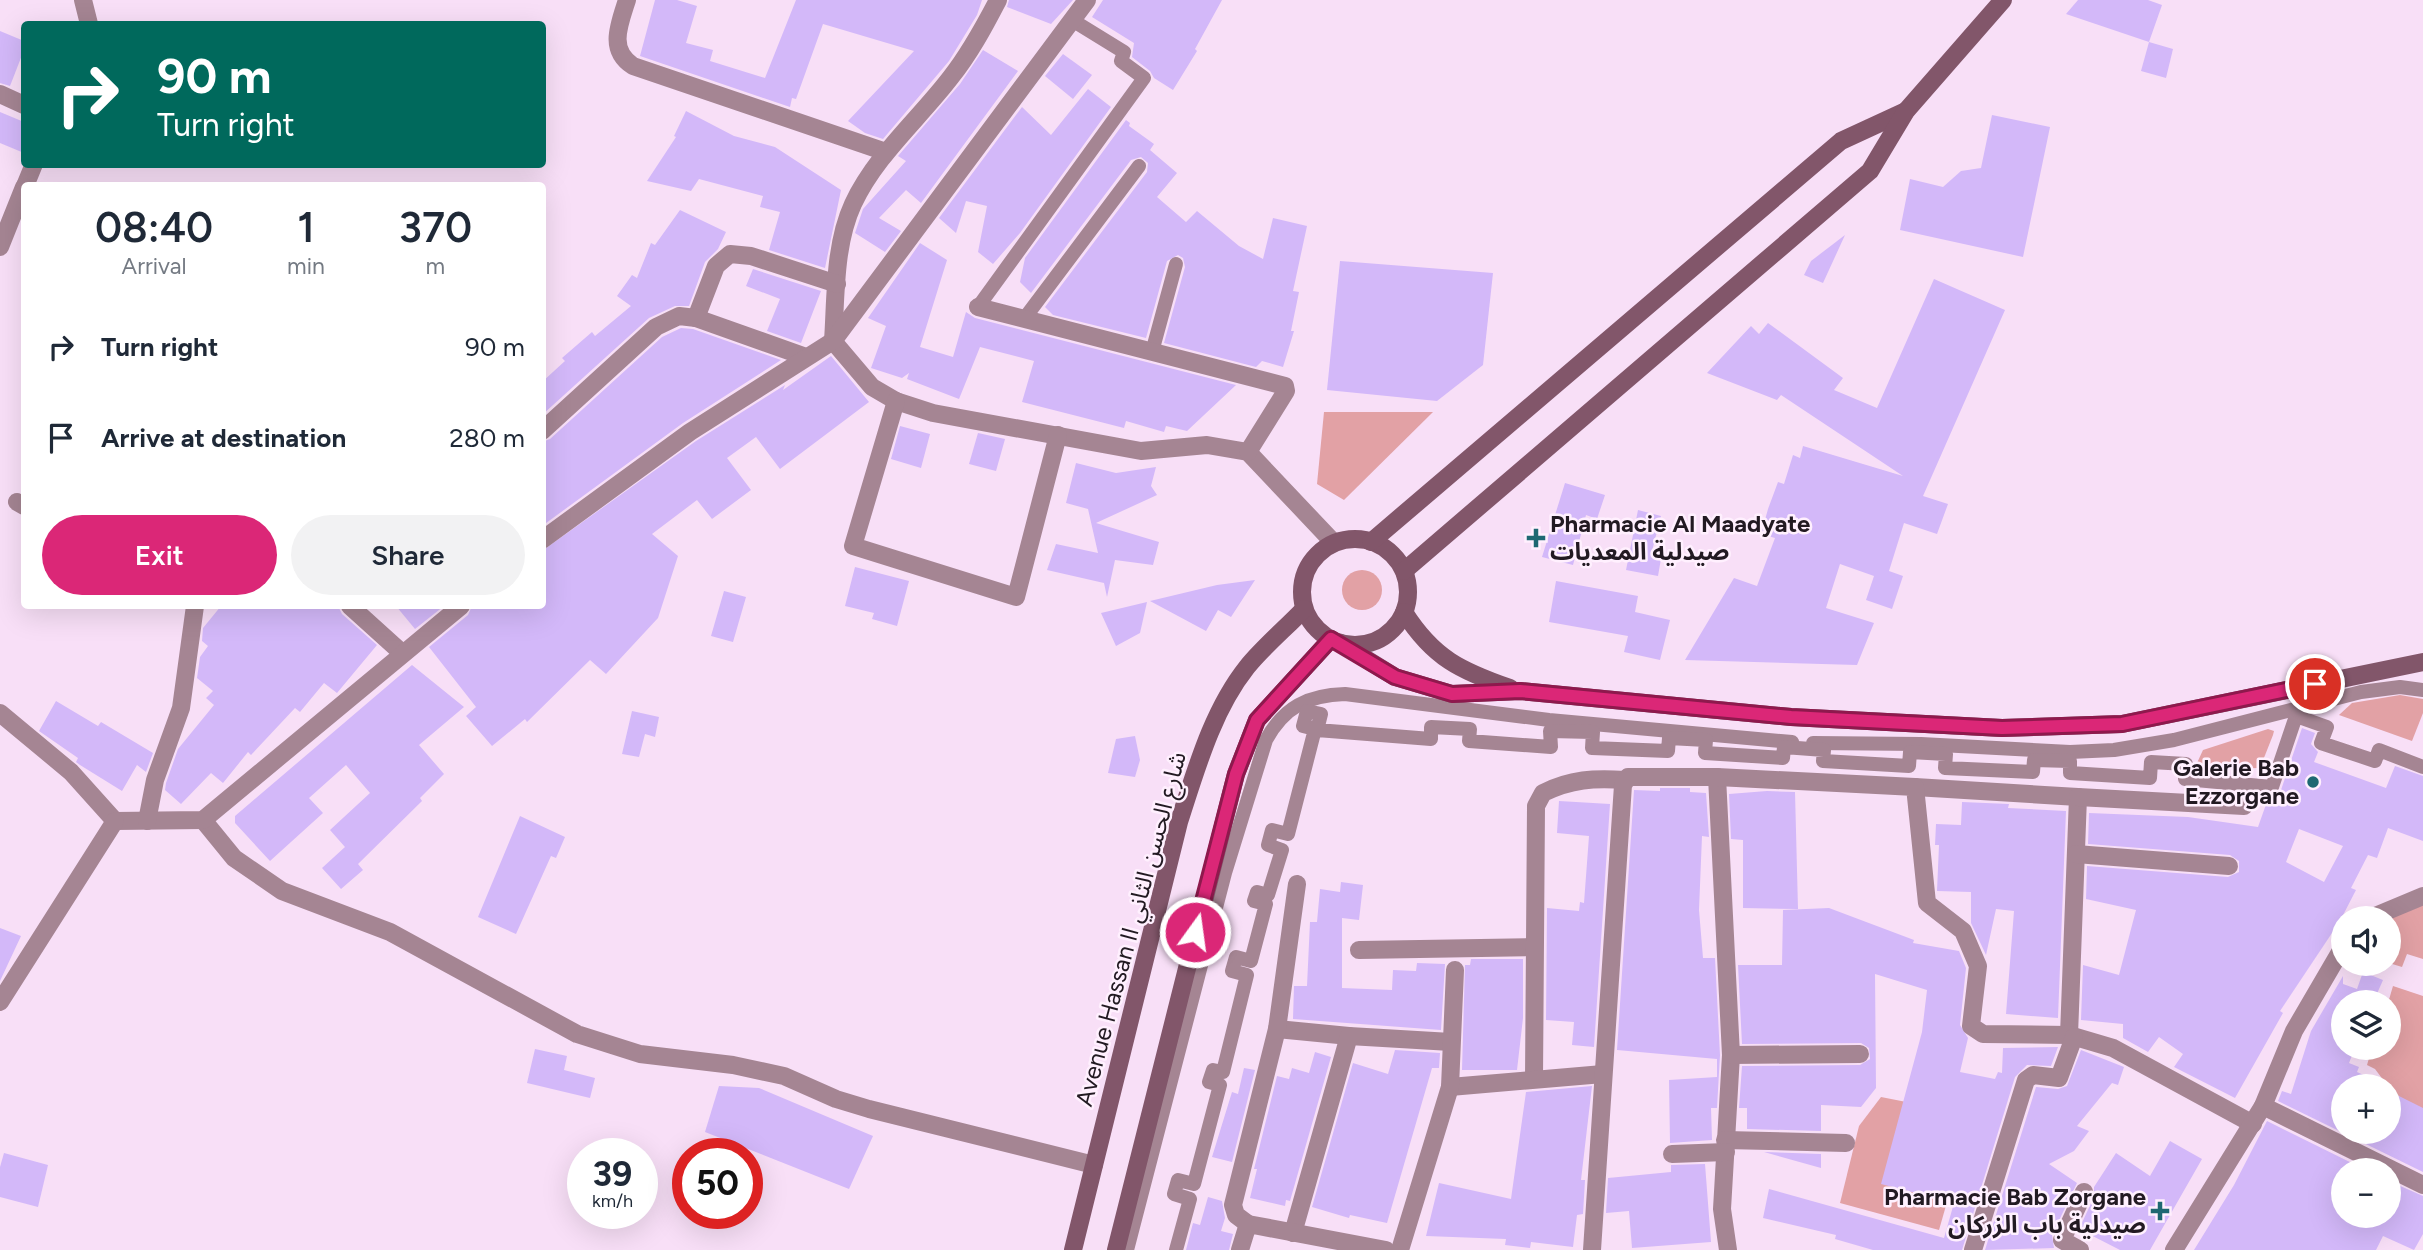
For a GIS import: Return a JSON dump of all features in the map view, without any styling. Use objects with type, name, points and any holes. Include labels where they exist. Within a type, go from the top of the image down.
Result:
[{"type":"main road","points":[[1404,571],[1870,172],[1906,111],[2003,0]]},
{"type":"main road","points":[[1371,542],[1841,141],[1906,111]]},
{"type":"main road","points":[[1336,641],[1356,645],[1385,636],[1404,612],[1408,599],[1404,571],[1390,553],[1371,542],[1352,539],[1334,543],[1322,550],[1306,570],[1302,583],[1304,609],[1315,626],[1336,641],[1395,677],[1452,694],[1520,691],[1791,717],[2002,728],[2073,728],[2122,724],[2423,662]]},
{"type":"main road","name":"Avenue Hassan II شارع الحسن الثاني","points":[[1073,1250],[1179,822],[1201,754],[1222,709],[1247,668],[1304,609]]},
{"type":"main road","points":[[1404,612],[1418,635],[1464,672],[1520,691]]},
{"type":"main road","points":[[1116,1250],[1236,774],[1257,720],[1336,641]]},
{"type":"street","points":[[83,0],[88,21]]},
{"type":"street","points":[[626,0],[617,45],[621,58],[633,66],[886,152]]},
{"type":"street","points":[[998,0],[977,40],[950,78],[886,152],[853,204],[841,251],[833,341],[872,387],[896,401],[971,421],[1020,426],[1141,451],[1207,445],[1248,452],[1334,543]]},
{"type":"street","points":[[546,537],[690,432],[833,341],[1087,0]]},
{"type":"street","points":[[1072,20],[1124,52],[1121,61],[1144,78],[978,307],[1285,386],[1286,391],[1248,452]]},
{"type":"street","points":[[0,94],[21,104]]},
{"type":"street","points":[[1024,318],[1139,166]]},
{"type":"street","points":[[0,247],[21,196]]},
{"type":"street","points":[[696,318],[716,266],[722,258],[730,254],[751,256],[837,284]]},
{"type":"street","points":[[1152,352],[1176,264]]},
{"type":"street","points":[[546,427],[656,327],[678,316],[696,318],[806,357]]},
{"type":"street","points":[[896,401],[853,546],[1016,597],[1058,435]]},
{"type":"street","points":[[147,821],[155,780],[181,708],[195,609]]},
{"type":"street","points":[[353,609],[402,653]]},
{"type":"street","points":[[0,713],[71,772],[115,821],[203,820],[457,609]]},
{"type":"street","points":[[1127,1250],[1225,873],[1266,740],[1277,722],[1311,697],[1345,694],[1549,720],[1752,740],[2070,752],[2114,750],[2174,740],[2361,692],[2400,687],[2423,690]]},
{"type":"street","points":[[1176,1250],[1190,1199],[1174,1194],[1178,1180],[1194,1184],[1220,1085],[1209,1082],[1213,1070],[1223,1072],[1247,975],[1232,971],[1236,957],[1251,961],[1266,904],[1254,901],[1257,892],[1268,895],[1282,849],[1268,845],[1272,830],[1288,834],[1315,729],[1303,726],[1307,711],[1321,715],[1317,730],[1329,731],[1431,739],[1431,727],[1470,729],[1469,741],[1551,747],[1550,731],[1593,732],[1592,748],[1668,751],[1670,738],[1706,740],[1705,753],[1783,758],[1784,747],[1824,750],[1823,761],[1909,766],[1910,752],[1946,754],[1945,768],[2033,772],[2034,761],[2070,761],[2070,773],[2150,778],[2151,762],[2186,764],[2185,779],[2272,788],[2296,716],[2327,727],[2321,743],[2375,761],[2379,750],[2423,767]]},
{"type":"street","points":[[1534,1078],[1536,806],[1543,793],[1585,778],[1625,780],[1633,776],[1717,777],[2244,806]]},
{"type":"street","points":[[1717,777],[1731,1055],[1722,1209],[1728,1250]]},
{"type":"street","points":[[1591,1250],[1625,780]]},
{"type":"street","points":[[1915,787],[1927,903],[1963,931],[1978,966],[1971,1026],[1983,1034],[2071,1036],[2140,1060],[2253,1124]]},
{"type":"street","points":[[1973,1250],[2026,1080],[2033,1076],[2059,1078],[2071,1036],[2078,797]]},
{"type":"street","points":[[203,820],[234,858],[282,891],[390,932],[577,1034],[640,1054],[733,1065],[784,1076],[836,1100],[1094,1165]]},
{"type":"street","points":[[0,1002],[7,977],[115,821]]},
{"type":"street","points":[[2076,854],[2229,866]]},
{"type":"street","points":[[1297,884],[1277,1029],[1233,1205],[1236,1215],[1248,1224],[1386,1250]]},
{"type":"street","points":[[2399,906],[2423,896]]},
{"type":"street","points":[[1359,950],[1534,947]]},
{"type":"street","points":[[2174,1250],[2253,1124],[2294,1031],[2331,968]]},
{"type":"street","points":[[1400,1250],[1450,1087],[1455,970]]},
{"type":"street","points":[[1277,1029],[1451,1042]]},
{"type":"street","points":[[1293,1233],[1349,1036]]},
{"type":"street","points":[[1731,1055],[1860,1054]]},
{"type":"street","points":[[1450,1087],[1603,1074]]},
{"type":"street","points":[[2263,1106],[2423,1185]]},
{"type":"street","points":[[1672,1154],[1725,1146],[1846,1143]]},
{"type":"street","points":[[2080,1250],[2062,1240],[2084,1192]]},
{"type":"street","points":[[1240,1250],[1248,1224]]},
{"type":"shaded area","points":[[1324,412],[1433,412],[1344,500],[1317,484]]},
{"type":"shaded area","points":[[1362,570],[1370,571],[1376,576],[1381,582],[1381,598],[1376,604],[1370,609],[1362,610],[1354,609],[1348,604],[1343,598],[1342,590],[1343,582],[1348,576],[1354,571]]},
{"type":"shaded area","points":[[2400,695],[2423,699],[2423,713],[2412,741],[2339,715],[2352,703]]},
{"type":"shaded area","points":[[2268,729],[2274,731],[2260,768],[2210,769],[2197,763],[2203,750]]},
{"type":"shaded area","points":[[2423,905],[2423,959],[2407,954],[2402,967],[2401,967],[2401,914]]},
{"type":"shaded area","points":[[2393,986],[2423,996],[2423,1111],[2401,1102],[2401,1074],[2379,1074],[2367,1065],[2368,1060],[2401,1060],[2401,990],[2392,990]]},
{"type":"shaded area","points":[[1881,1097],[1972,1115],[1939,1230],[1840,1203],[1859,1126]]},
{"type":"building","points":[[655,0],[677,0],[697,6],[686,43],[713,50],[710,61],[765,78],[796,0],[982,0],[977,15],[949,61],[883,139],[865,133],[848,121],[914,51],[823,24],[796,99],[792,98],[790,107],[640,56]]},
{"type":"building","points":[[1009,0],[1073,0],[1051,24],[1007,7]]},
{"type":"building","points":[[1103,0],[1222,0],[1195,49],[1197,51],[1173,90],[1154,78],[1150,71],[1132,57],[1134,43],[1092,17]]},
{"type":"building","points":[[2078,0],[2148,0],[2162,5],[2149,42],[2066,14]]},
{"type":"building","points":[[0,31],[21,40],[21,58],[10,86],[0,83]]},
{"type":"building","points":[[2149,42],[2173,49],[2166,78],[2141,71]]},
{"type":"building","points":[[983,50],[1018,71],[921,203],[906,190],[879,218],[901,231],[885,252],[855,233],[863,209],[906,161],[898,156],[960,84]]},
{"type":"building","points":[[1063,54],[1092,75],[1073,99],[1045,76]]},
{"type":"building","points":[[1088,89],[1111,107],[1020,233],[993,264],[978,252],[987,206],[966,201],[956,233],[939,218],[1022,107],[1051,135]]},
{"type":"building","points":[[686,111],[734,136],[775,147],[841,190],[825,268],[769,250],[780,212],[760,207],[763,196],[699,179],[691,191],[647,181],[676,137],[674,136]]},
{"type":"building","points":[[0,112],[21,121],[21,152],[0,143]]},
{"type":"building","points":[[1992,115],[2050,127],[2023,257],[1900,230],[1910,179],[1943,187],[1961,171],[1981,168]]},
{"type":"building","points":[[1126,120],[1130,123],[1129,126],[1154,144],[1150,150],[1177,173],[1157,197],[1186,222],[1197,211],[1239,246],[1263,259],[1273,218],[1307,226],[1293,291],[1299,292],[1291,331],[1294,331],[1283,367],[1262,361],[1256,367],[1164,343],[1185,267],[1183,258],[1178,255],[1167,261],[1146,338],[1053,315],[1045,307],[1147,172],[1148,163],[1141,157],[1131,160],[1031,293],[1020,282],[1025,258]]},
{"type":"building","points":[[680,210],[726,232],[718,249],[705,262],[689,306],[675,306],[649,318],[546,411],[546,378],[565,361],[562,358],[592,332],[595,336],[631,306],[617,296],[632,275],[637,278],[651,243],[655,245]]},
{"type":"building","points":[[1845,235],[1823,283],[1804,275],[1811,261]]},
{"type":"building","points":[[920,243],[947,260],[920,347],[953,357],[966,312],[975,318],[1236,385],[1187,431],[1166,426],[1164,432],[1126,421],[1124,428],[1022,402],[1034,361],[980,347],[959,399],[907,379],[909,373],[902,378],[871,368],[886,326],[868,318]]},
{"type":"building","points":[[1340,261],[1493,273],[1483,365],[1437,401],[1327,390]]},
{"type":"building","points":[[753,269],[821,291],[801,343],[767,331],[780,299],[746,286]]},
{"type":"building","points":[[1934,279],[2005,310],[1923,496],[1948,504],[1937,534],[1904,523],[1889,571],[1903,576],[1892,609],[1866,600],[1874,576],[1840,564],[1826,608],[1874,623],[1857,665],[1685,660],[1734,578],[1757,586],[1775,538],[1761,534],[1768,509],[1778,482],[1784,484],[1793,455],[1800,458],[1803,446],[1903,476],[1781,395],[1777,400],[1707,373],[1751,326],[1759,334],[1768,323],[1843,378],[1834,390],[1877,408]]},
{"type":"building","points":[[681,328],[693,329],[781,360],[683,423],[546,523],[546,440],[662,337]]},
{"type":"building","points":[[831,356],[869,402],[780,469],[756,437],[727,458],[751,490],[712,519],[697,500],[652,534],[678,556],[658,618],[606,674],[590,660],[527,722],[525,719],[492,746],[466,716],[476,707],[429,647],[468,615],[471,609],[546,609],[546,548],[696,441],[785,385],[783,390]]},
{"type":"building","points":[[900,426],[930,434],[921,468],[891,459]]},
{"type":"building","points":[[978,433],[1005,439],[996,471],[969,464]]},
{"type":"building","points":[[1076,463],[1116,473],[1156,467],[1151,486],[1157,495],[1096,523],[1159,542],[1153,565],[1115,560],[1107,597],[1104,583],[1047,570],[1056,544],[1098,553],[1088,509],[1066,503]]},
{"type":"building","points":[[1565,483],[1605,495],[1597,519],[1586,515],[1573,565],[1542,557]]},
{"type":"building","points":[[1638,510],[1661,516],[1652,551],[1662,553],[1658,576],[1626,570]]},
{"type":"building","points":[[855,567],[909,581],[897,626],[872,619],[874,613],[845,606]]},
{"type":"building","points":[[1255,580],[1231,617],[1218,610],[1206,631],[1150,601],[1217,585]]},
{"type":"building","points":[[1556,581],[1638,596],[1635,612],[1670,620],[1660,660],[1624,652],[1628,636],[1549,622]]},
{"type":"building","points":[[724,591],[746,597],[733,642],[711,636]]},
{"type":"building","points":[[1147,602],[1140,633],[1116,646],[1101,613]]},
{"type":"building","points":[[219,609],[340,609],[377,645],[337,693],[324,683],[300,712],[295,708],[251,755],[248,752],[223,783],[211,773],[181,804],[165,790],[166,783],[178,749],[214,705],[206,698],[213,691],[197,678],[200,657],[208,646],[202,641],[203,628]]},
{"type":"building","points":[[398,609],[440,609],[415,629]]},
{"type":"building","points":[[412,665],[464,707],[419,745],[444,774],[420,798],[422,801],[358,864],[363,870],[341,889],[322,868],[345,847],[330,830],[370,793],[346,765],[309,798],[323,813],[270,861],[235,823],[235,816]]},
{"type":"building","points":[[56,701],[98,726],[101,722],[153,753],[146,772],[137,765],[122,791],[76,762],[78,758],[39,731]]},
{"type":"building","points":[[632,711],[659,717],[655,737],[645,734],[639,757],[622,754]]},
{"type":"building","points":[[2302,728],[2315,733],[2311,744],[2318,752],[2314,762],[2386,788],[2395,766],[2423,776],[2423,841],[2388,828],[2377,858],[2368,855],[2351,888],[2356,890],[2348,906],[2331,906],[2331,934],[2280,1011],[2283,1013],[2235,1098],[2174,1067],[2183,1054],[2159,1037],[2148,1052],[2123,1038],[2123,1024],[2081,1020],[2083,965],[2119,975],[2136,910],[2086,899],[2087,866],[2228,877],[2239,872],[2239,861],[2230,855],[2088,844],[2089,813],[2188,817],[2258,827],[2269,796],[2276,796],[2281,790]],"holes":[[[2299,829],[2343,846],[2324,882],[2286,862]]]},
{"type":"building","points":[[1135,736],[1140,760],[1135,777],[1108,773],[1116,739]]},
{"type":"building","points":[[1660,788],[1690,788],[1690,792],[1706,793],[1709,837],[1702,836],[1699,910],[1703,958],[1715,958],[1720,1055],[1717,1108],[1711,1108],[1712,1140],[1670,1143],[1669,1080],[1717,1077],[1717,1059],[1617,1050],[1634,790],[1660,791]]},
{"type":"building","points":[[1795,792],[1798,909],[1743,908],[1743,840],[1731,839],[1729,794]]},
{"type":"building","points":[[1559,801],[1610,804],[1594,1047],[1572,1045],[1574,1022],[1546,1020],[1547,908],[1579,911],[1580,902],[1584,903],[1589,836],[1557,833]]},
{"type":"building","points":[[1962,802],[2066,811],[2058,1018],[2006,1014],[2014,911],[1996,909],[1986,955],[1971,923],[1971,892],[1937,891],[1939,845],[1935,845],[1936,824],[1961,825]]},
{"type":"building","points":[[520,816],[565,837],[556,858],[551,856],[516,934],[478,917]]},
{"type":"building","points":[[1341,882],[1363,885],[1359,920],[1342,918],[1342,988],[1392,990],[1393,970],[1416,971],[1417,963],[1445,964],[1441,1030],[1293,1019],[1294,986],[1307,986],[1310,922],[1317,922],[1320,889],[1340,892]]},
{"type":"building","points":[[1829,908],[1914,940],[1913,943],[1959,951],[1966,968],[1960,1025],[1968,1038],[1960,1072],[1995,1079],[1998,1072],[2002,1073],[2003,1048],[2058,1047],[2051,1066],[2027,1065],[2015,1077],[1962,1250],[1873,1250],[1835,1239],[1836,1235],[1763,1218],[1769,1189],[1944,1238],[1954,1203],[1881,1184],[1922,1032],[1927,990],[1875,974],[1876,1088],[1861,1107],[1821,1105],[1821,1131],[1747,1129],[1747,1108],[1739,1108],[1742,1066],[1860,1065],[1870,1059],[1869,1048],[1861,1043],[1742,1044],[1738,965],[1782,965],[1783,910]]},
{"type":"building","points":[[0,928],[21,936],[0,981]]},
{"type":"building","points":[[1471,959],[1523,959],[1523,1018],[1517,1070],[1462,1070],[1465,965],[1470,965]]},
{"type":"building","points":[[2343,976],[2343,984],[2357,989],[2362,976],[2383,980],[2379,990],[2335,990]]},
{"type":"building","points":[[2331,997],[2331,1060],[2350,1060],[2349,1063],[2359,1067],[2357,1072],[2361,1074],[2331,1074],[2331,1127],[2278,1101],[2282,1091],[2291,1094],[2311,1031]]},
{"type":"building","points":[[535,1049],[567,1056],[564,1070],[595,1078],[590,1098],[527,1083]]},
{"type":"building","points":[[1395,1050],[1440,1053],[1439,1068],[1432,1068],[1387,1223],[1350,1215],[1349,1218],[1312,1207],[1353,1063],[1388,1074]]},
{"type":"building","points":[[2081,1050],[2124,1067],[2118,1085],[2112,1083],[2077,1126],[2089,1131],[2074,1151],[2049,1164],[2077,1183],[2052,1235],[2054,1248],[1985,1250],[2036,1087],[2058,1089],[2067,1086]]},
{"type":"building","points":[[1315,1052],[1331,1057],[1290,1201],[1286,1200],[1285,1206],[1250,1198],[1257,1169],[1254,1169],[1277,1076],[1289,1079],[1292,1068],[1309,1073]]},
{"type":"building","points":[[1244,1068],[1255,1070],[1232,1162],[1212,1157],[1232,1092],[1238,1094]]},
{"type":"building","points":[[719,1086],[759,1088],[873,1136],[849,1189],[763,1155],[763,1138],[720,1138],[705,1132]]},
{"type":"building","points":[[1592,1086],[1581,1180],[1585,1180],[1583,1214],[1577,1215],[1573,1247],[1531,1242],[1530,1248],[1505,1245],[1506,1239],[1426,1236],[1439,1183],[1511,1199],[1526,1092]]},
{"type":"building","points":[[2401,1097],[2423,1108],[2423,1172],[2401,1161],[2401,1158],[2394,1158],[2366,1144],[2401,1144]]},
{"type":"building","points":[[2267,1121],[2342,1158],[2331,1158],[2331,1228],[2401,1228],[2401,1186],[2423,1196],[2423,1234],[2414,1250],[2383,1236],[2376,1250],[2194,1250],[2234,1185]]},
{"type":"building","points":[[2170,1141],[2202,1159],[2150,1250],[2120,1250],[2079,1229],[2094,1197],[2094,1187],[2116,1153],[2150,1176]]},
{"type":"building","points":[[1764,1152],[1821,1154],[1821,1168]]},
{"type":"building","points":[[4,1153],[48,1165],[38,1207],[0,1197],[0,1167]]},
{"type":"building","points":[[1705,1164],[1711,1242],[1632,1248],[1629,1211],[1606,1213],[1608,1178],[1671,1172],[1671,1165]]},
{"type":"building","points":[[1208,1197],[1222,1201],[1225,1218],[1221,1231],[1233,1234],[1229,1250],[1186,1250],[1193,1223],[1200,1225]]},
{"type":"place","name":"Pharmacie Al Maadyate صيدلية المعديات","points":[[1536,538]]},
{"type":"place","name":"Galerie Bab Ezzorgane","points":[[2313,782]]},
{"type":"place","name":"Pharmacie Bab Zorgane صيدلية باب الزركان","points":[[2160,1211]]},
{"type":"route","points":[[1195,932],[1236,774],[1257,720],[1331,639],[1395,677],[1452,694],[1520,691],[1791,717],[2002,728],[2073,728],[2122,724],[2315,684]]}]
